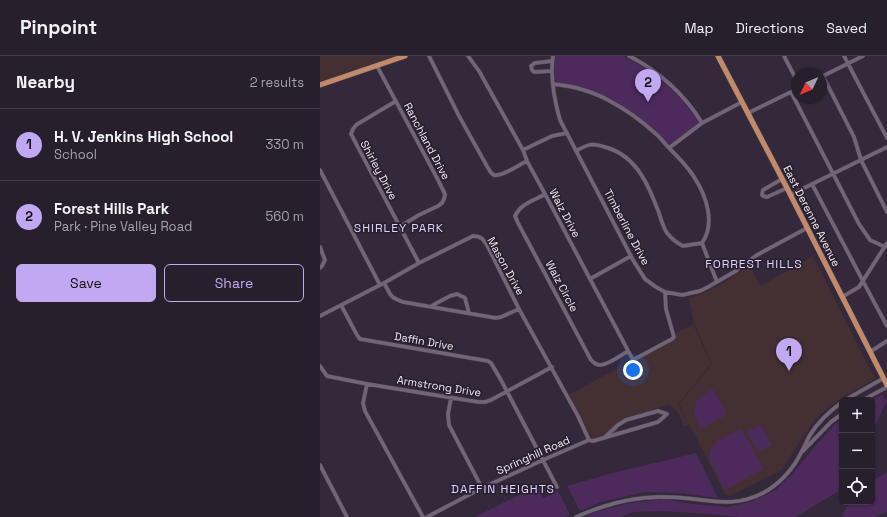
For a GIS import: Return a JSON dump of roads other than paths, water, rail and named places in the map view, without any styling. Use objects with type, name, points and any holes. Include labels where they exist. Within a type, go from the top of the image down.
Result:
[{"type":"main road","points":[[320,85],[405,56]]},
{"type":"main road","name":"East Derenne Avenue","points":[[718,56],[787,188],[887,386]]},
{"type":"street","points":[[429,56],[459,116],[492,174],[497,176],[527,161]]},
{"type":"street","name":"Walz Drive","points":[[468,56],[479,71],[523,150],[544,194],[628,351]]},
{"type":"street","points":[[629,56],[646,65],[663,78],[690,106],[702,123]]},
{"type":"street","points":[[784,56],[791,69]]},
{"type":"street","points":[[844,56],[887,138]]},
{"type":"street","points":[[827,74],[863,56]]},
{"type":"street","points":[[552,71],[534,72],[531,66],[535,63],[553,58]]},
{"type":"street","name":"Timberline Drive","points":[[553,58],[552,71],[555,102],[560,120],[631,256],[645,279],[656,287],[665,292],[682,295],[700,291],[717,282],[757,255],[807,228]]},
{"type":"street","name":"Ranchland Drive","points":[[377,66],[445,195],[442,203],[438,206],[418,215],[399,227]]},
{"type":"street","points":[[553,84],[577,88],[608,100],[622,108],[652,131],[679,158],[694,176],[700,187],[709,217],[707,233],[702,243],[717,282]]},
{"type":"street","points":[[827,86],[854,137],[861,160],[887,212]]},
{"type":"street","points":[[748,114],[791,92]]},
{"type":"street","name":"Shirley Drive","points":[[396,101],[356,125],[351,134],[419,263]]},
{"type":"street","points":[[669,148],[702,123],[742,102]]},
{"type":"street","points":[[797,104],[859,224],[870,240],[885,247]]},
{"type":"street","points":[[523,150],[552,136],[567,133]]},
{"type":"street","points":[[576,151],[589,144],[600,145],[622,154],[642,175],[652,195],[666,232],[676,242],[683,246],[702,243]]},
{"type":"street","points":[[790,195],[887,147]]},
{"type":"street","points":[[320,170],[380,285]]},
{"type":"street","points":[[782,179],[763,190],[762,195],[767,197],[787,188]]},
{"type":"street","points":[[812,184],[887,326]]},
{"type":"street","name":"Walz Circle","points":[[544,194],[521,207],[518,210],[516,218],[591,360],[595,364],[604,365],[628,351]]},
{"type":"street","name":"Mason Drive","points":[[320,316],[419,263],[474,236],[478,236],[482,238],[487,245],[519,309],[578,416],[589,440]]},
{"type":"street","points":[[842,297],[859,287],[887,243]]},
{"type":"street","points":[[320,247],[325,260],[320,268]]},
{"type":"street","points":[[590,279],[631,256]]},
{"type":"street","points":[[384,283],[391,296],[394,299],[403,302],[469,312],[496,318],[519,309]]},
{"type":"street","points":[[628,351],[633,360],[674,337],[666,309],[665,292]]},
{"type":"street","points":[[432,307],[450,296],[457,294],[465,298],[469,312]]},
{"type":"street","name":"Daffin Drive","points":[[341,305],[360,339],[488,361],[491,363],[507,392]]},
{"type":"street","points":[[870,352],[887,341]]},
{"type":"street","name":"Armstrong Drive","points":[[320,366],[327,376],[478,402],[491,400],[552,367]]},
{"type":"street","points":[[850,397],[884,378]]},
{"type":"street","points":[[367,384],[363,403],[365,411],[423,517]]},
{"type":"street","points":[[868,397],[887,386]]},
{"type":"street","points":[[507,392],[557,487]]},
{"type":"street","points":[[451,398],[448,414],[449,425],[482,488]]},
{"type":"street","points":[[576,517],[589,511],[634,499],[659,497],[729,503],[763,493],[776,484],[794,465],[810,434],[820,422],[839,404]]},
{"type":"street","name":"Springhill Road","points":[[427,517],[482,488],[589,440],[593,441],[658,422],[667,414],[658,411],[626,420],[605,437]]},
{"type":"street","points":[[802,452],[831,422],[839,416]]},
{"type":"street","points":[[320,465],[347,517]]},
{"type":"place","name":"Forest Hills Park","points":[[648,102]]},
{"type":"place","name":"H. V. Jenkins High School","points":[[789,371]]},
{"type":"district","name":"SHIRLEY PARK","points":[[399,228]]},
{"type":"district","name":"FORREST HILLS","points":[[754,264]]},
{"type":"district","name":"DAFFIN HEIGHTS","points":[[503,489]]}]
